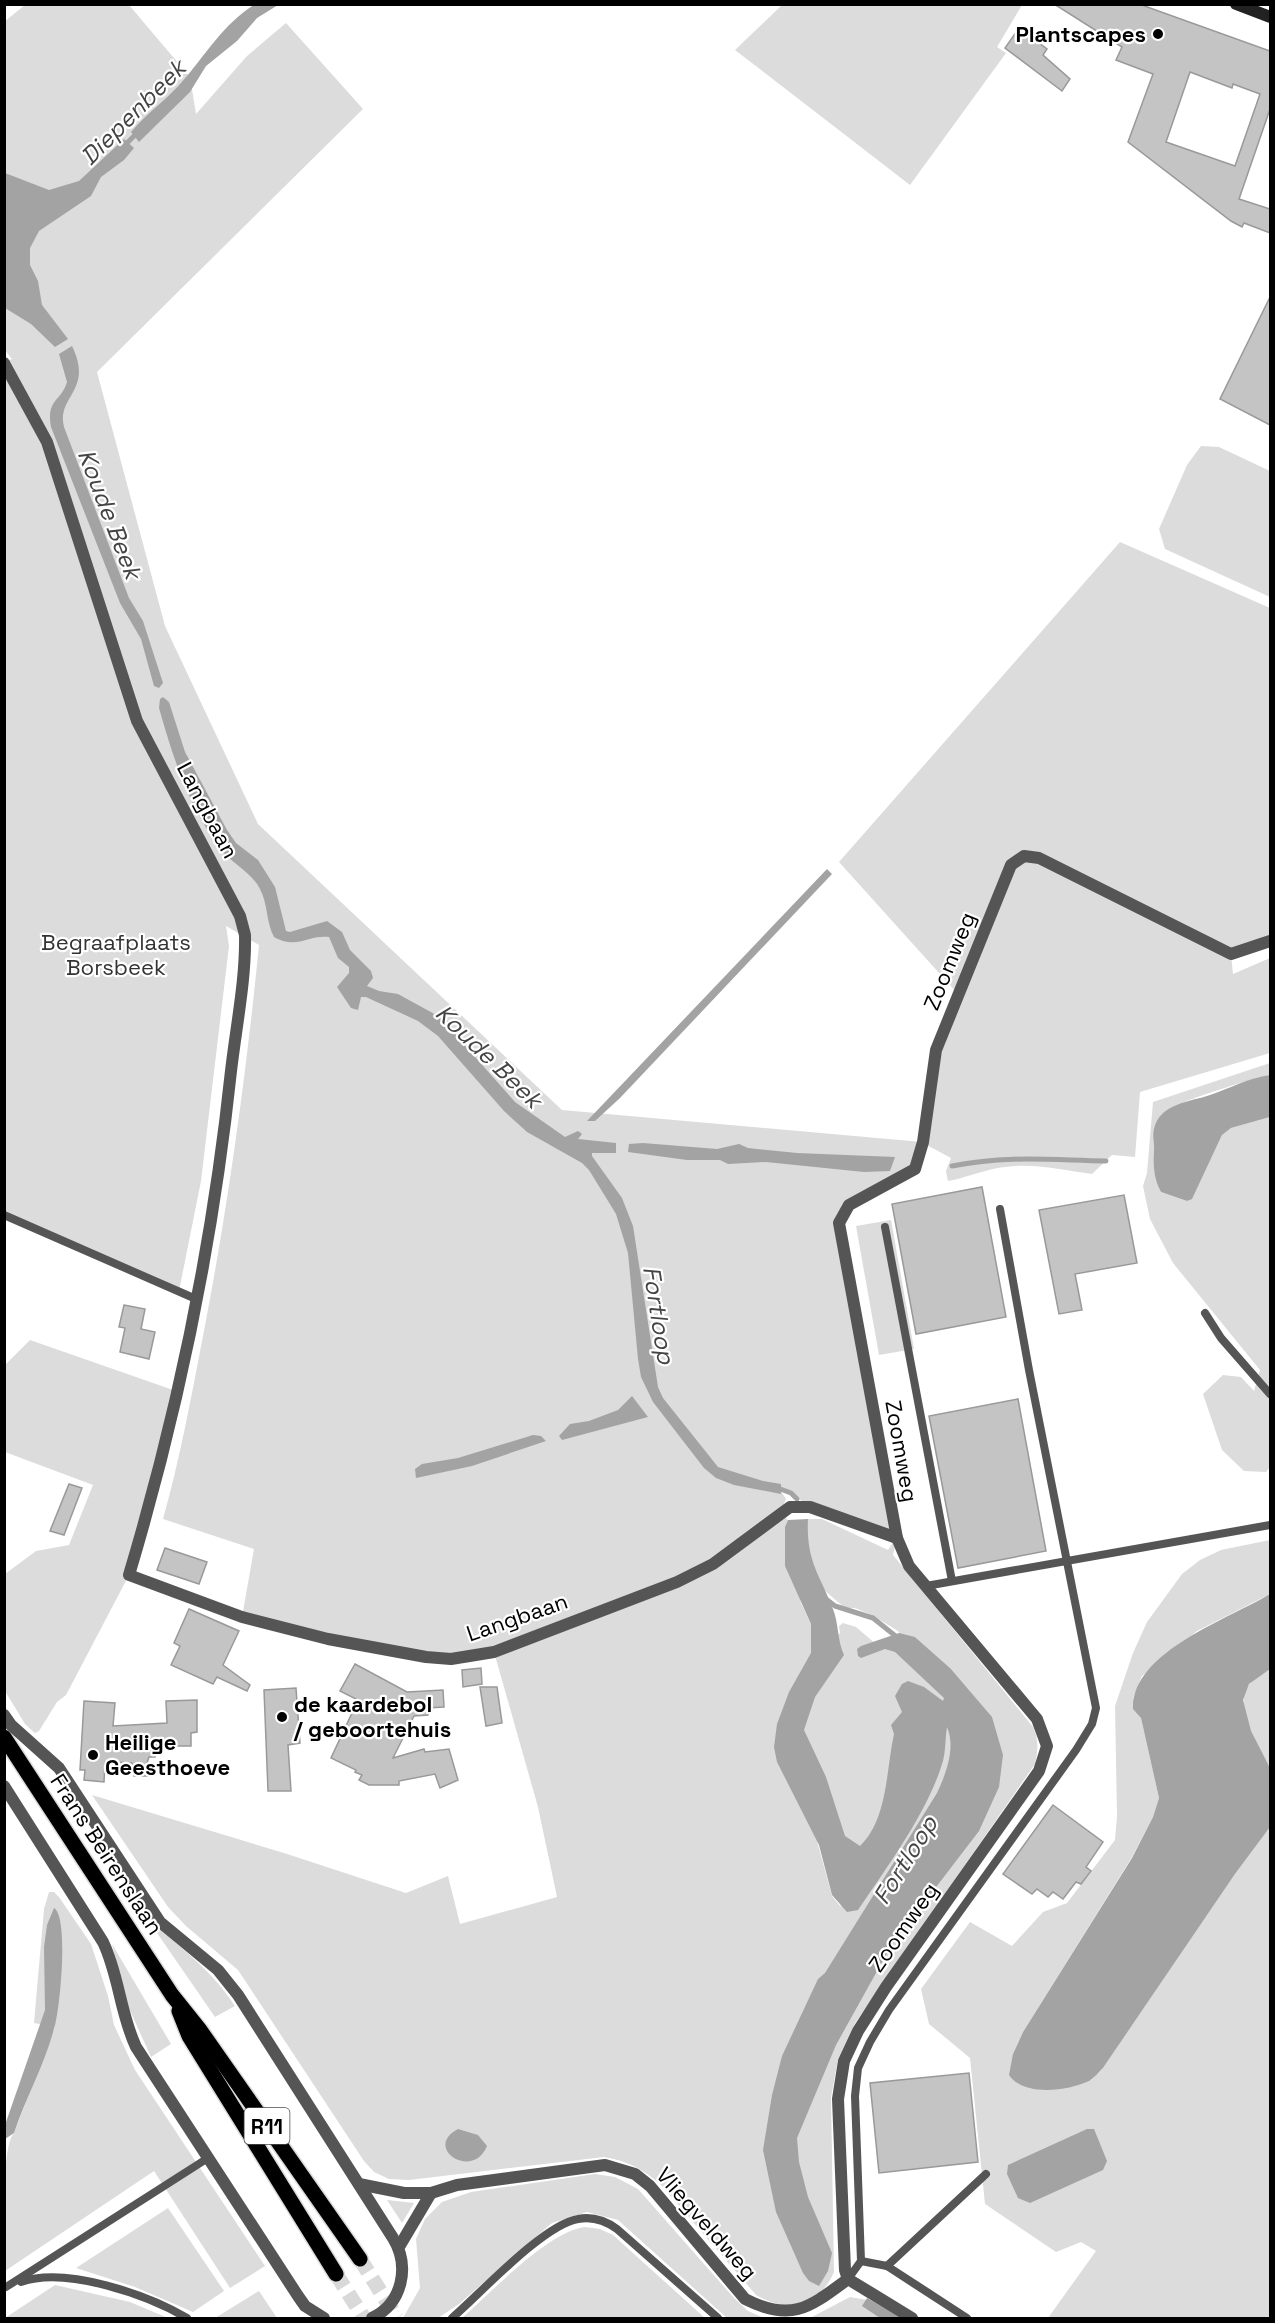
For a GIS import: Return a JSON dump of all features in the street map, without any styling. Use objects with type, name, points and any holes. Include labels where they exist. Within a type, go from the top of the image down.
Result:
[{"type":"main road","name":"Frans Beirenslaan","points":[[4,1737],[172,1995],[207,2040],[360,2259]]},
{"type":"main road","name":"Frans Beirenslaan","points":[[172,1995],[189,2036],[336,2274]]},
{"type":"street","points":[[1236,4],[1270,17]]},
{"type":"street","name":"Langbaan","points":[[4,363],[47,442],[137,721],[243,925],[245,946],[225,1131],[196,1299],[162,1465],[129,1575],[242,1617],[328,1639],[426,1657],[451,1659],[480,1656],[677,1582],[713,1564],[790,1507],[808,1506],[897,1538]]},
{"type":"street","name":"Zoomweg","points":[[849,2278],[846,2270],[838,2099],[844,2061],[858,2031],[886,1987],[1039,1770],[1047,1746],[1037,1719],[909,1566],[897,1538],[839,1223],[849,1205],[915,1169],[923,1142],[936,1050],[1011,865],[1024,856],[1039,858],[1231,954],[1270,941]]},
{"type":"street","points":[[4,1715],[11,1725],[59,1768],[160,1922],[218,1970],[238,1995],[399,2247],[403,2264],[399,2289],[388,2308],[372,2319]]},
{"type":"street","points":[[4,1786],[103,1942],[132,2039],[305,2306],[324,2319]]},
{"type":"street","name":"Vliegveldweg","points":[[359,2184],[404,2193],[431,2193],[457,2185],[590,2166],[621,2168],[635,2174],[650,2186],[745,2299],[762,2309],[793,2314],[808,2310],[849,2278]]},
{"type":"street","points":[[399,2247],[431,2193]]},
{"type":"street","points":[[849,2278],[912,2319]]},
{"type":"lane","points":[[849,2278],[861,2261],[855,2096],[858,2068],[889,2010],[1092,1725],[1096,1708],[1029,1370],[1000,1209]]},
{"type":"lane","points":[[4,1215],[196,1299]]},
{"type":"lane","points":[[885,1227],[952,1581]]},
{"type":"lane","points":[[1205,1313],[1221,1338],[1270,1394]]},
{"type":"lane","points":[[926,1586],[1270,1525]]},
{"type":"lane","points":[[5,2288],[208,2158]]},
{"type":"lane","points":[[887,2266],[986,2174]]},
{"type":"lane","points":[[452,2319],[537,2242],[566,2222],[580,2218],[606,2222],[617,2229],[718,2319]]},
{"type":"lane","points":[[861,2261],[887,2266],[967,2319]]},
{"type":"lane","points":[[5,2288],[31,2278],[81,2281],[143,2298],[187,2319]]},
{"type":"green space","name":"Begraafplaats Borsbeek","points":[[25,5],[129,5],[190,77],[196,114],[247,56],[286,23],[363,109],[97,372],[165,626],[258,824],[562,1110],[922,1142],[936,1050],[958,994],[839,862],[1120,542],[1270,608],[1270,941],[1231,954],[1233,974],[1270,958],[1270,1053],[1140,1092],[1135,1157],[1112,1155],[1092,1174],[1045,1167],[1009,1166],[948,1181],[946,1171],[951,1158],[923,1143],[915,1169],[868,1194],[839,1223],[897,1538],[893,1555],[1033,1727],[1037,1750],[1035,1764],[855,2023],[838,2059],[831,2098],[834,2272],[820,2293],[801,2303],[779,2304],[756,2295],[661,2185],[648,2174],[628,2163],[604,2157],[409,2180],[389,2179],[374,2172],[364,2161],[238,1970],[186,1926],[168,1907],[92,1795],[284,1853],[406,1893],[448,1876],[460,1924],[557,1897],[538,1807],[494,1652],[451,1659],[242,1617],[254,1549],[163,1519],[185,1428],[220,1239],[242,1092],[259,945],[226,926],[229,946],[201,1181],[179,1291],[5,1215],[4,362],[12,359],[4,349],[4,22]],"holes":[[[779,1488],[793,1494],[808,1506],[896,1538],[888,1550],[822,1519],[808,1519],[805,1544],[824,1590],[845,1608],[855,1608],[872,1615],[898,1631],[903,1638],[915,1637],[950,1668],[877,1645],[856,1627],[843,1623],[839,1626],[840,1633],[828,1644],[812,1636],[811,1624],[801,1603],[785,1527],[788,1520],[780,1513],[786,1499]],[[817,1841],[833,1868],[841,1907],[832,1896]]]},
{"type":"green space","points":[[782,5],[1022,5],[997,47],[1006,53],[910,185],[735,50]]},
{"type":"green space","points":[[1201,446],[1219,447],[1270,471],[1270,597],[1165,549],[1159,529],[1187,465]]},
{"type":"green space","points":[[1270,1063],[1270,1075],[1201,1096],[1171,1109],[1158,1142],[1154,1167],[1161,1192],[1187,1201],[1192,1198],[1222,1135],[1231,1128],[1270,1117],[1270,1467],[1266,1472],[1244,1471],[1222,1450],[1203,1394],[1223,1375],[1241,1377],[1254,1391],[1260,1370],[1173,1263],[1150,1219],[1143,1186],[1147,1173],[1153,1102]]},
{"type":"green space","points":[[891,1220],[914,1349],[879,1355],[856,1226]]},
{"type":"green space","points":[[30,1340],[176,1391],[129,1575],[66,1695],[57,1702],[39,1731],[35,1733],[25,1724],[5,1691],[5,1574],[36,1551],[69,1545],[93,1485],[5,1452],[5,1365]]},
{"type":"green space","points":[[1270,1540],[1270,1594],[1197,1631],[1142,1676],[1133,1698],[1141,1718],[1159,1798],[1153,1817],[1132,1857],[1023,2032],[1013,2054],[1091,2080],[1103,2068],[1235,1874],[1270,1827],[1270,2318],[1048,2318],[1096,2251],[1081,2242],[1056,2252],[985,2204],[970,2058],[929,2024],[921,1989],[970,1922],[1012,1946],[1043,1912],[1067,1903],[1115,1840],[1117,1816],[1115,1706],[1133,1653],[1147,1622],[1182,1574],[1200,1560],[1221,1550]]},
{"type":"green space","points":[[1270,1669],[1270,1768],[1249,1728],[1243,1706],[1248,1686]]},
{"type":"green space","points":[[49,1892],[54,1892],[59,1897],[91,1944],[108,1996],[114,2025],[135,2070],[265,2266],[230,2288],[154,2171],[5,2271],[5,2176],[10,2142],[55,2027],[34,2023],[44,1909]]},
{"type":"green space","points":[[146,1917],[205,1969],[235,2006],[215,2017]]},
{"type":"green space","points":[[112,1944],[171,2044],[151,2057],[128,2006]]},
{"type":"green space","points":[[595,2174],[615,2177],[638,2189],[734,2298],[748,2311],[764,2318],[727,2318],[618,2220],[587,2212],[552,2223],[459,2304],[438,2318],[403,2318],[420,2288],[416,2239],[425,2219],[442,2202],[471,2192]]},
{"type":"green space","points":[[387,2200],[414,2203],[402,2223]]},
{"type":"green space","points":[[168,2208],[224,2291],[193,2312],[135,2287],[76,2268]]},
{"type":"green space","points":[[585,2227],[600,2229],[613,2235],[705,2318],[462,2318],[537,2251],[570,2231]]},
{"type":"green space","points":[[55,2285],[130,2302],[168,2318],[5,2318]]},
{"type":"green space","points":[[259,2291],[277,2318],[215,2318]]},
{"type":"green space","points":[[850,2297],[873,2301],[901,2318],[810,2318]]},
{"type":"water","points":[[254,5],[278,5],[257,18],[237,41],[206,66],[190,92],[139,142],[131,132],[181,83],[233,21]]},
{"type":"water","points":[[124,139],[134,148],[124,160],[101,177],[91,196],[39,231],[30,248],[30,265],[38,281],[42,305],[68,339],[55,347],[31,324],[5,308],[5,173],[49,190],[79,181]]},
{"type":"water","points":[[72,346],[78,361],[79,373],[77,383],[65,408],[64,427],[129,598],[143,621],[163,683],[159,688],[154,686],[141,639],[120,603],[51,427],[52,406],[67,382],[59,354]]},
{"type":"water","points":[[163,697],[169,702],[185,752],[227,830],[236,843],[258,860],[275,887],[286,931],[290,932],[327,921],[342,932],[350,950],[371,971],[373,978],[367,986],[379,991],[398,994],[449,1022],[460,1040],[515,1102],[565,1137],[578,1131],[582,1134],[578,1139],[616,1143],[616,1153],[592,1153],[592,1156],[622,1198],[633,1226],[658,1387],[663,1398],[718,1467],[781,1484],[781,1494],[734,1485],[716,1478],[704,1468],[653,1402],[641,1377],[628,1253],[616,1214],[589,1170],[582,1163],[527,1132],[504,1111],[438,1036],[418,1021],[366,997],[361,997],[358,1010],[351,1008],[337,987],[349,973],[349,967],[338,958],[329,937],[289,942],[274,937],[260,889],[251,877],[219,847],[190,797],[159,708],[160,699]]},
{"type":"water","points":[[827,869],[832,874],[620,1098],[595,1121],[587,1121]]},
{"type":"water","points":[[1270,1075],[1270,1117],[1231,1128],[1222,1135],[1192,1199],[1187,1201],[1161,1192],[1154,1172],[1153,1134],[1157,1120],[1162,1114],[1177,1105],[1254,1078]]},
{"type":"water","points":[[629,1144],[717,1149],[739,1144],[748,1148],[797,1153],[895,1157],[890,1171],[864,1172],[766,1162],[728,1164],[720,1160],[687,1160],[628,1152]]},
{"type":"water","points":[[632,1396],[648,1417],[562,1440],[559,1436],[570,1424],[589,1421],[618,1410]]},
{"type":"water","points":[[533,1435],[541,1436],[546,1441],[472,1466],[416,1478],[415,1469],[422,1464],[458,1458]]},
{"type":"water","points":[[808,1519],[811,1556],[835,1615],[844,1655],[815,1697],[804,1730],[826,1777],[845,1836],[860,1846],[876,1822],[885,1793],[894,1734],[891,1725],[902,1712],[895,1696],[902,1684],[908,1681],[924,1687],[943,1701],[944,1698],[895,1652],[885,1649],[861,1658],[858,1656],[857,1649],[861,1646],[899,1633],[915,1637],[950,1668],[992,1717],[1003,1755],[999,1787],[979,1831],[891,1946],[836,2045],[797,2138],[799,2162],[808,2197],[832,2253],[828,2271],[819,2286],[809,2281],[803,2273],[776,2212],[763,2150],[772,2095],[782,2056],[818,1979],[825,1973],[937,1793],[946,1769],[951,1744],[947,1727],[942,1764],[936,1782],[917,1820],[858,1910],[847,1912],[832,1895],[819,1845],[777,1762],[774,1747],[777,1724],[789,1692],[811,1653],[811,1624],[785,1566],[785,1527],[788,1520]]},
{"type":"water","points":[[1270,1594],[1270,1669],[1249,1684],[1243,1700],[1251,1731],[1270,1768],[1270,1827],[1095,2077],[1080,2085],[1058,2089],[1025,2087],[1009,2075],[1013,2054],[1023,2032],[1132,1858],[1153,1817],[1159,1798],[1141,1718],[1133,1709],[1137,1689],[1148,1670],[1165,1654],[1208,1626]]},
{"type":"water","points":[[54,1908],[59,1915],[62,1944],[61,1982],[55,2025],[14,2133],[5,2139],[5,2125],[45,2010],[44,1947],[47,1925]]},
{"type":"water","points":[[458,2129],[478,2135],[487,2146],[480,2156],[472,2161],[454,2158],[448,2152],[445,2145],[448,2137]]},
{"type":"water","points":[[1087,2129],[1094,2129],[1107,2161],[1103,2170],[1030,2203],[1018,2198],[1007,2174],[1008,2165]]},
{"type":"water","points":[[867,2298],[901,2318],[880,2318],[862,2306]]},
{"type":"building","points":[[1054,4],[1139,4],[1270,51],[1270,109],[1239,199],[1270,209],[1270,233],[1244,223],[1242,227],[1231,221],[1128,142],[1153,74],[1116,60],[1122,47]],"holes":[[[1190,72],[1232,88],[1233,84],[1260,94],[1235,166],[1166,142]]]},
{"type":"building","points":[[1019,28],[1047,49],[1043,55],[1070,79],[1062,91],[1005,48]]},
{"type":"building","points":[[1270,297],[1270,425],[1220,399]]},
{"type":"building","points":[[982,1187],[1006,1317],[916,1334],[892,1204]]},
{"type":"building","points":[[1124,1195],[1137,1263],[1075,1274],[1082,1310],[1059,1314],[1039,1210]]},
{"type":"building","points":[[124,1305],[145,1309],[141,1329],[155,1332],[149,1359],[120,1352],[125,1328],[119,1327]]},
{"type":"building","points":[[1018,1399],[1046,1551],[958,1568],[929,1416]]},
{"type":"building","points":[[69,1484],[82,1488],[64,1535],[50,1531]]},
{"type":"building","points":[[165,1548],[207,1562],[199,1584],[157,1570]]},
{"type":"building","points":[[189,1609],[239,1631],[223,1665],[250,1685],[247,1691],[217,1677],[213,1684],[171,1665],[180,1646],[174,1643]]},
{"type":"building","points":[[355,1664],[407,1692],[443,1690],[444,1707],[427,1708],[428,1715],[414,1716],[393,1758],[424,1749],[425,1752],[449,1749],[458,1780],[440,1788],[435,1774],[399,1781],[399,1785],[369,1785],[359,1780],[362,1775],[355,1772],[356,1770],[331,1758],[358,1700],[340,1691]]},
{"type":"building","points":[[481,1668],[482,1684],[463,1687],[462,1670]]},
{"type":"building","points":[[480,1687],[497,1687],[502,1723],[486,1726]]},
{"type":"building","name":"de kaardebol / geboortehuis","points":[[296,1688],[300,1743],[288,1745],[291,1791],[268,1791],[264,1690]]},
{"type":"building","points":[[197,1700],[197,1732],[191,1733],[191,1746],[156,1746],[155,1757],[149,1757],[147,1763],[148,1776],[134,1776],[132,1763],[105,1762],[104,1782],[84,1780],[85,1770],[80,1770],[84,1701],[115,1703],[113,1726],[167,1723],[166,1701]]},
{"type":"building","points":[[1053,1805],[1103,1842],[1086,1867],[1091,1871],[1081,1884],[1076,1882],[1063,1899],[1053,1892],[1048,1897],[1037,1889],[1032,1894],[1003,1874]]},
{"type":"building","points":[[969,2073],[978,2162],[879,2173],[870,2083]]},
{"type":"waterway","name":"Diepenbeek","points":[[123,147],[137,133]]},
{"type":"waterway","name":"Koude Beek","points":[[952,1166],[1011,1159],[1106,1161]]},
{"type":"waterway","name":"Fortloop","points":[[775,1487],[791,1493],[797,1499]]},
{"type":"waterway","name":"Fortloop","points":[[826,1599],[835,1606],[873,1618],[898,1638]]},
{"type":"tunnel","points":[[360,2259],[397,2318]]},
{"type":"tunnel","points":[[336,2274],[364,2318]]},
{"type":"place","name":"Plantscapes","points":[[1158,34]]},
{"type":"place","name":"de kaardebol / geboortehuis","points":[[282,1717]]},
{"type":"place","name":"Heilige Geesthoeve","points":[[93,1755]]}]
